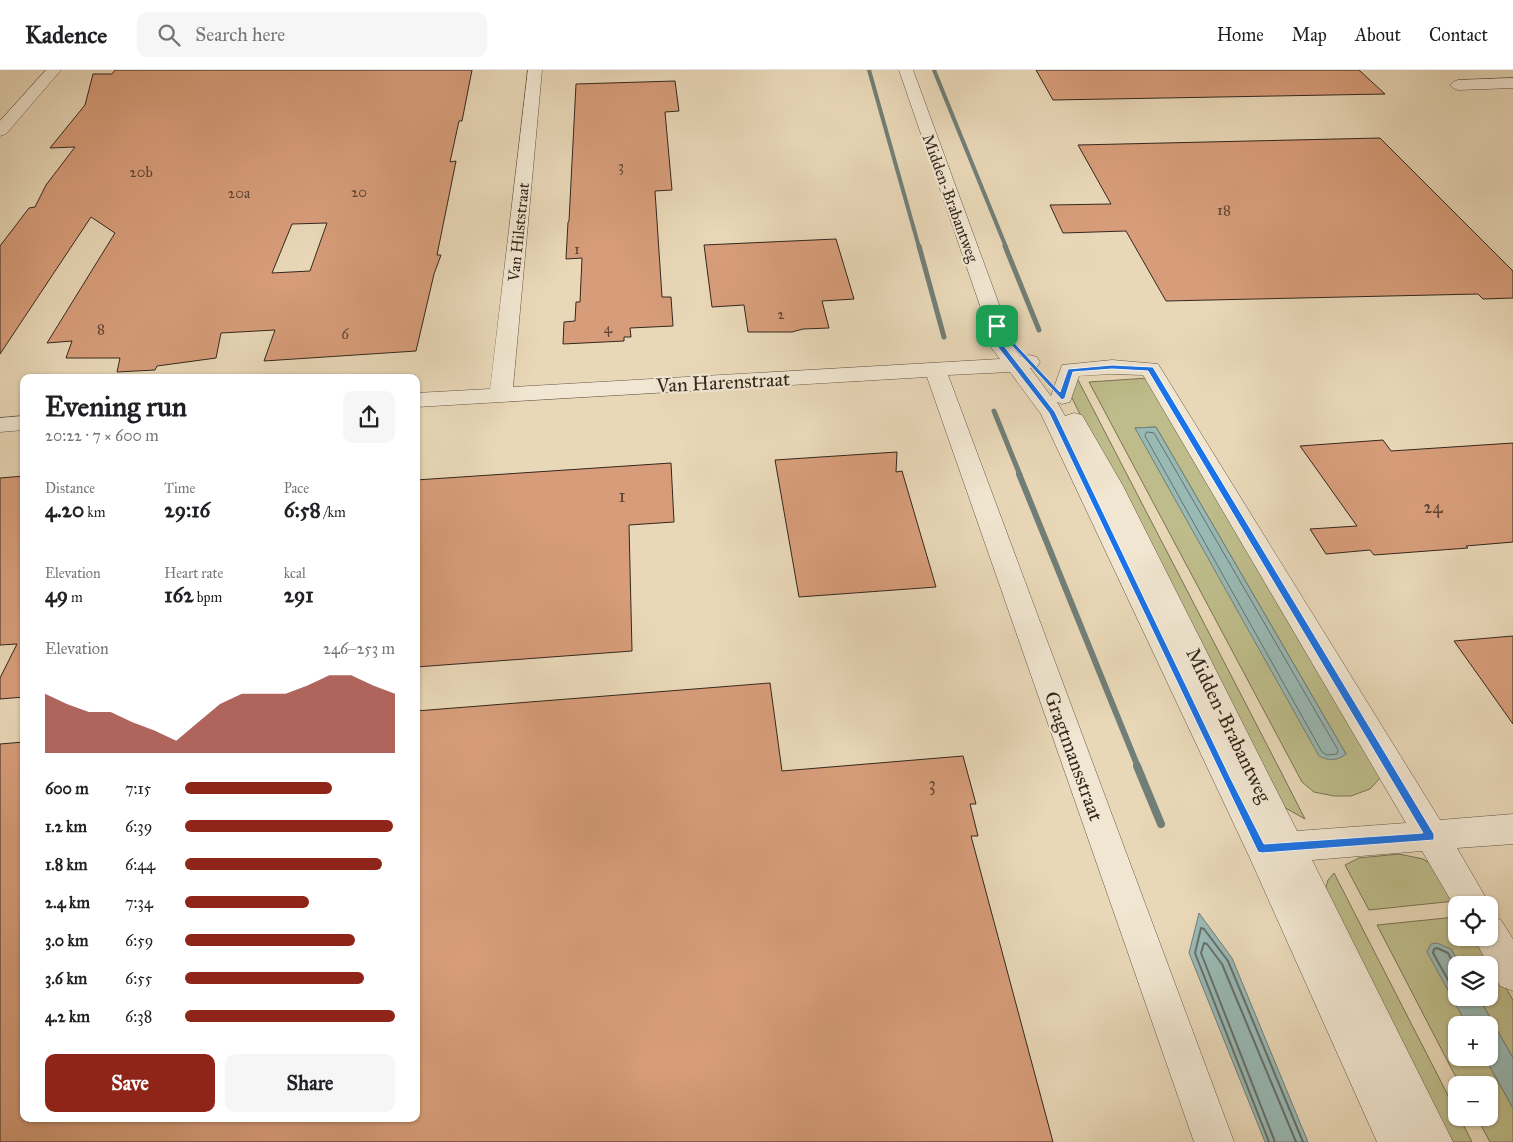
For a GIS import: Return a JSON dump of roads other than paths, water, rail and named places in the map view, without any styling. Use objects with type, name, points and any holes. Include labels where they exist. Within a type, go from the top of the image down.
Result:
[{"type":"street","points":[[0,131],[54,70]]},
{"type":"street","name":"Van Hilststraat","points":[[501,394],[535,70]]},
{"type":"street","name":"Midden-Brabantweg","points":[[906,70],[997,326],[1001,346],[1062,398],[1111,486],[1275,848],[1398,1142]]},
{"type":"street","points":[[1458,85],[1513,83]]},
{"type":"street","name":"Van Harenstraat","points":[[420,400],[1022,364]]},
{"type":"street","name":"Midden-Brabantweg","points":[[1022,364],[1052,412],[1227,780],[1275,848],[1433,1142]]},
{"type":"street","points":[[1062,398],[1070,370],[1104,367],[1150,369],[1467,896]]},
{"type":"street","name":"Gragtmansstraat","points":[[935,370],[1214,1142]]},
{"type":"street","points":[[0,425],[20,423]]},
{"type":"street","points":[[1275,848],[1513,829]]},
{"type":"street","points":[[1497,946],[1513,972]]},
{"type":"water","points":[[1156,427],[1346,754],[1340,758],[1333,760],[1319,756],[1135,428]]},
{"type":"water","points":[[1199,913],[1232,958],[1308,1142],[1265,1142],[1189,953]]},
{"type":"water","points":[[1437,943],[1451,949],[1455,956],[1448,956],[1448,990],[1427,952],[1431,944]]},
{"type":"water","points":[[1457,1006],[1484,1006],[1489,1016],[1462,1016]]},
{"type":"water","points":[[1498,1032],[1513,1058],[1513,1108],[1498,1081],[1498,1076],[1495,1076],[1489,1066],[1498,1066]]},
{"type":"waterway","points":[[869,70],[919,247]]},
{"type":"waterway","points":[[934,70],[1006,247]]},
{"type":"waterway","points":[[919,246],[944,337]]},
{"type":"waterway","points":[[1005,246],[1039,330]]},
{"type":"waterway","points":[[994,411],[1020,475]]},
{"type":"waterway","points":[[1019,474],[1138,767]]},
{"type":"waterway","points":[[1137,766],[1161,824]]}]
